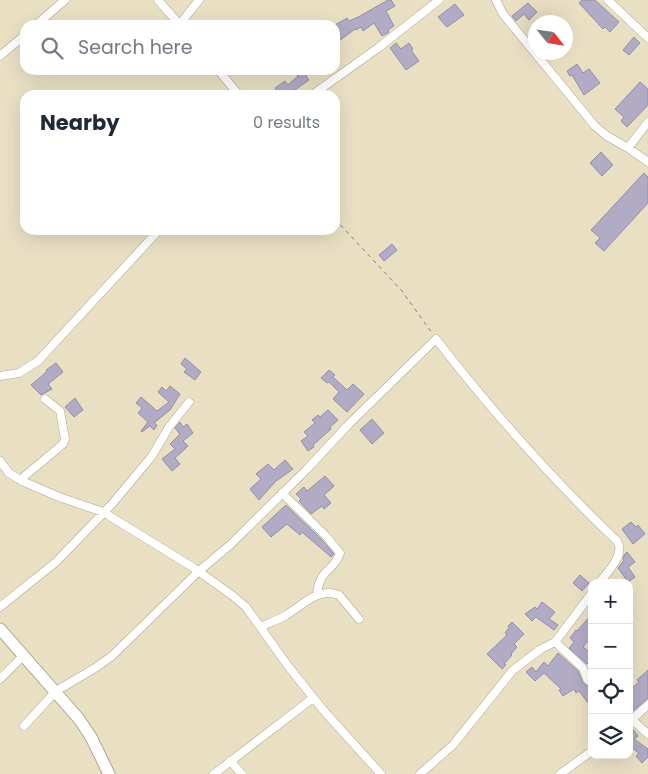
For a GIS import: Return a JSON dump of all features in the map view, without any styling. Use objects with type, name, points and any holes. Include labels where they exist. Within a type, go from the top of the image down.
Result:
[{"type":"street","points":[[42,20],[65,0]]},
{"type":"street","points":[[158,0],[176,20]]},
{"type":"street","points":[[184,20],[199,0]]},
{"type":"street","points":[[319,90],[378,48],[438,0]]},
{"type":"street","points":[[496,0],[503,14],[595,126],[607,136],[648,162]]},
{"type":"street","points":[[608,0],[648,38]]},
{"type":"street","points":[[0,56],[20,38]]},
{"type":"street","points":[[222,75],[235,90]]},
{"type":"street","points":[[628,148],[648,122]]},
{"type":"street","points":[[0,376],[24,371],[42,358],[154,235]]},
{"type":"street","points":[[24,726],[56,691],[112,656],[199,571],[230,545],[436,339],[492,410],[620,544],[619,553],[602,579]]},
{"type":"street","points":[[20,480],[63,444],[66,439],[60,411],[45,399]]},
{"type":"street","points":[[0,607],[56,562],[103,512],[152,456],[189,402]]},
{"type":"street","points":[[0,461],[9,474],[59,497],[103,512],[219,584],[246,607],[313,698],[381,774]]},
{"type":"street","points":[[282,494],[326,536],[340,553],[337,560],[320,578],[317,595]]},
{"type":"street","points":[[260,627],[283,617],[317,595],[326,593],[339,595],[359,619]]},
{"type":"street","points":[[420,774],[453,745],[512,670],[541,649],[555,642],[588,598]]},
{"type":"street","points":[[0,629],[56,691],[87,729],[109,774]]},
{"type":"street","points":[[555,642],[583,668],[588,679]]},
{"type":"street","points":[[0,679],[24,655]]},
{"type":"street","points":[[214,774],[313,698]]},
{"type":"street","points":[[633,718],[648,705]]},
{"type":"street","points":[[633,722],[648,734]]},
{"type":"street","points":[[560,774],[588,753]]},
{"type":"street","points":[[230,761],[242,774]]},
{"type":"path","points":[[340,225],[402,291],[436,339]]},
{"type":"building","points":[[388,0],[391,0],[395,6],[386,11],[394,26],[388,30],[389,32],[382,36],[374,23],[363,31],[361,27],[355,29],[340,40],[340,22],[347,18],[349,21]]},
{"type":"building","points":[[582,0],[595,0],[619,22],[610,32],[605,27],[603,29],[579,3]]},
{"type":"building","points":[[528,3],[537,12],[534,15],[528,15],[528,19],[524,14],[516,21],[512,16]]},
{"type":"building","points":[[455,4],[464,15],[447,27],[438,17]]},
{"type":"building","points":[[634,37],[640,43],[629,55],[623,50]]},
{"type":"building","points":[[396,43],[401,49],[409,43],[413,49],[411,50],[419,61],[406,70],[390,48]]},
{"type":"building","points":[[577,64],[583,73],[589,69],[600,83],[584,95],[572,75],[570,76],[567,71]]},
{"type":"building","points":[[307,75],[309,80],[295,90],[276,90],[275,88],[285,81],[288,85],[298,76]]},
{"type":"building","points":[[640,82],[648,89],[648,105],[627,127],[621,121],[624,117],[615,109]]},
{"type":"building","points":[[601,152],[613,165],[602,176],[590,163]]},
{"type":"building","points":[[644,173],[648,177],[648,203],[604,251],[595,243],[600,238],[591,230]]},
{"type":"building","points":[[392,244],[397,250],[384,261],[379,255]]},
{"type":"building","points":[[185,358],[201,372],[195,380],[184,372],[187,369],[181,364]]},
{"type":"building","points":[[56,363],[63,372],[48,384],[52,389],[41,395],[31,385]]},
{"type":"building","points":[[329,370],[335,375],[333,377],[347,390],[353,384],[364,394],[347,412],[333,399],[339,392],[329,382],[327,383],[321,378]]},
{"type":"building","points":[[170,386],[180,394],[170,410],[154,423],[157,425],[154,430],[150,426],[142,432],[148,422],[138,413],[142,408],[136,403],[141,397],[157,411],[169,402],[158,392],[162,387],[166,391]]},
{"type":"building","points":[[75,398],[83,410],[74,417],[65,407]]},
{"type":"building","points":[[328,410],[338,420],[313,445],[314,447],[308,451],[301,441],[308,436],[304,432],[315,423],[312,420],[318,415],[320,417]]},
{"type":"building","points":[[372,419],[384,433],[372,444],[360,430]]},
{"type":"building","points":[[180,422],[183,427],[187,424],[193,433],[183,441],[188,446],[175,458],[180,464],[172,471],[162,459],[175,449],[170,444],[180,434],[175,428]]},
{"type":"building","points":[[285,460],[293,469],[276,481],[259,500],[250,489],[261,479],[256,474],[268,464],[274,470]]},
{"type":"building","points":[[325,476],[334,486],[324,495],[331,503],[324,509],[322,506],[311,514],[299,501],[301,499],[296,494],[304,487],[307,491]]},
{"type":"building","points":[[286,505],[322,540],[334,554],[331,557],[302,532],[300,535],[287,524],[271,537],[262,527]]},
{"type":"building","points":[[631,522],[636,527],[638,525],[645,534],[633,544],[622,529]]},
{"type":"building","points":[[627,552],[635,562],[628,567],[635,577],[632,579],[626,579],[618,568],[624,560],[624,555]]},
{"type":"building","points":[[580,575],[588,584],[582,591],[573,583]]},
{"type":"building","points":[[542,602],[555,612],[549,619],[558,625],[554,630],[536,617],[532,621],[525,614],[535,607],[537,609]]},
{"type":"building","points":[[588,619],[588,641],[583,647],[588,651],[587,664],[569,648],[574,642],[570,638]]},
{"type":"building","points":[[512,622],[524,634],[514,644],[517,647],[502,669],[487,654],[507,635],[505,633]]},
{"type":"building","points":[[558,653],[578,671],[583,683],[588,687],[588,703],[579,691],[576,693],[574,689],[563,696],[559,690],[561,689],[544,673],[535,681],[526,672],[532,667],[536,672],[544,662],[548,666]]},
{"type":"building","points":[[648,670],[648,698],[633,711],[633,687],[639,682],[637,680]]},
{"type":"building","points":[[633,730],[638,736],[634,739],[648,749],[648,757],[642,763],[636,756],[639,753],[633,749]]}]
